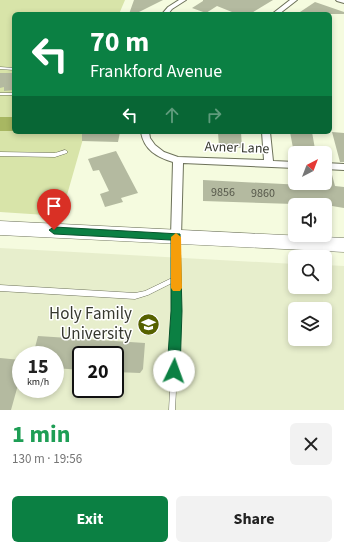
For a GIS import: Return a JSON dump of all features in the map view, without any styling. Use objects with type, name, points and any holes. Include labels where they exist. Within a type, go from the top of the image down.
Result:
[{"type":"main road","points":[[0,228],[344,245]]},
{"type":"street","points":[[167,12],[170,8],[183,0]]},
{"type":"street","points":[[278,12],[294,0]]},
{"type":"street","points":[[339,0],[344,1]]},
{"type":"street","name":"Avner Lane","points":[[145,134],[147,141],[155,150],[178,160],[288,165]]},
{"type":"street","points":[[266,134],[269,164]]},
{"type":"street","points":[[176,237],[178,160]]},
{"type":"street","points":[[332,166],[344,167]]},
{"type":"lane","points":[[0,68],[12,69]]},
{"type":"lane","points":[[0,94],[12,94]]},
{"type":"lane","points":[[0,154],[55,155],[65,152]]},
{"type":"lane","points":[[172,410],[177,311],[176,237]]},
{"type":"lane","points":[[0,288],[135,296],[146,293],[177,278]]},
{"type":"shaded area","points":[[0,0],[125,0],[120,12],[12,12],[12,134],[84,134],[61,216],[0,212]]},
{"type":"shaded area","points":[[0,117],[12,117],[12,131],[0,131]]},
{"type":"shaded area","name":"Holy Family University","points":[[0,248],[288,264],[288,294],[332,294],[332,265],[344,266],[344,410],[0,410]]},
{"type":"building","points":[[134,0],[163,0],[139,12],[130,12]]},
{"type":"building","points":[[273,0],[253,12],[232,12],[217,6],[208,12],[192,8],[203,1]]},
{"type":"building","points":[[315,2],[344,12],[344,14],[332,14],[332,12],[300,12]]},
{"type":"building","points":[[0,73],[12,73],[12,90],[4,91],[4,87],[0,88]]},
{"type":"building","points":[[332,132],[344,133],[344,162],[340,162]]},
{"type":"building","points":[[82,134],[120,134],[118,142],[82,141]]},
{"type":"building","points":[[218,134],[241,134],[242,148],[219,147]]},
{"type":"building","points":[[290,134],[312,134],[314,146],[293,146]]},
{"type":"building","points":[[116,151],[138,193],[121,198],[123,202],[105,207],[100,194],[109,191],[99,170],[93,171],[88,159]]},
{"type":"building","points":[[332,175],[335,186],[344,187],[344,208],[332,206],[332,198],[288,198],[288,204],[203,201],[203,180],[288,184],[288,190],[332,190]]},
{"type":"building","points":[[38,336],[145,343],[143,369],[140,373],[124,372],[124,346],[72,346],[72,369],[64,369],[64,346],[35,346]]},
{"type":"building","points":[[0,358],[12,359],[12,398],[14,398],[11,410],[0,410]]},
{"type":"slow traffic","points":[[176,237],[177,288]]},
{"type":"place","name":"Holy Family University","points":[[148,324]]},
{"type":"route","points":[[54,230],[176,237],[177,311],[174,371]]}]
